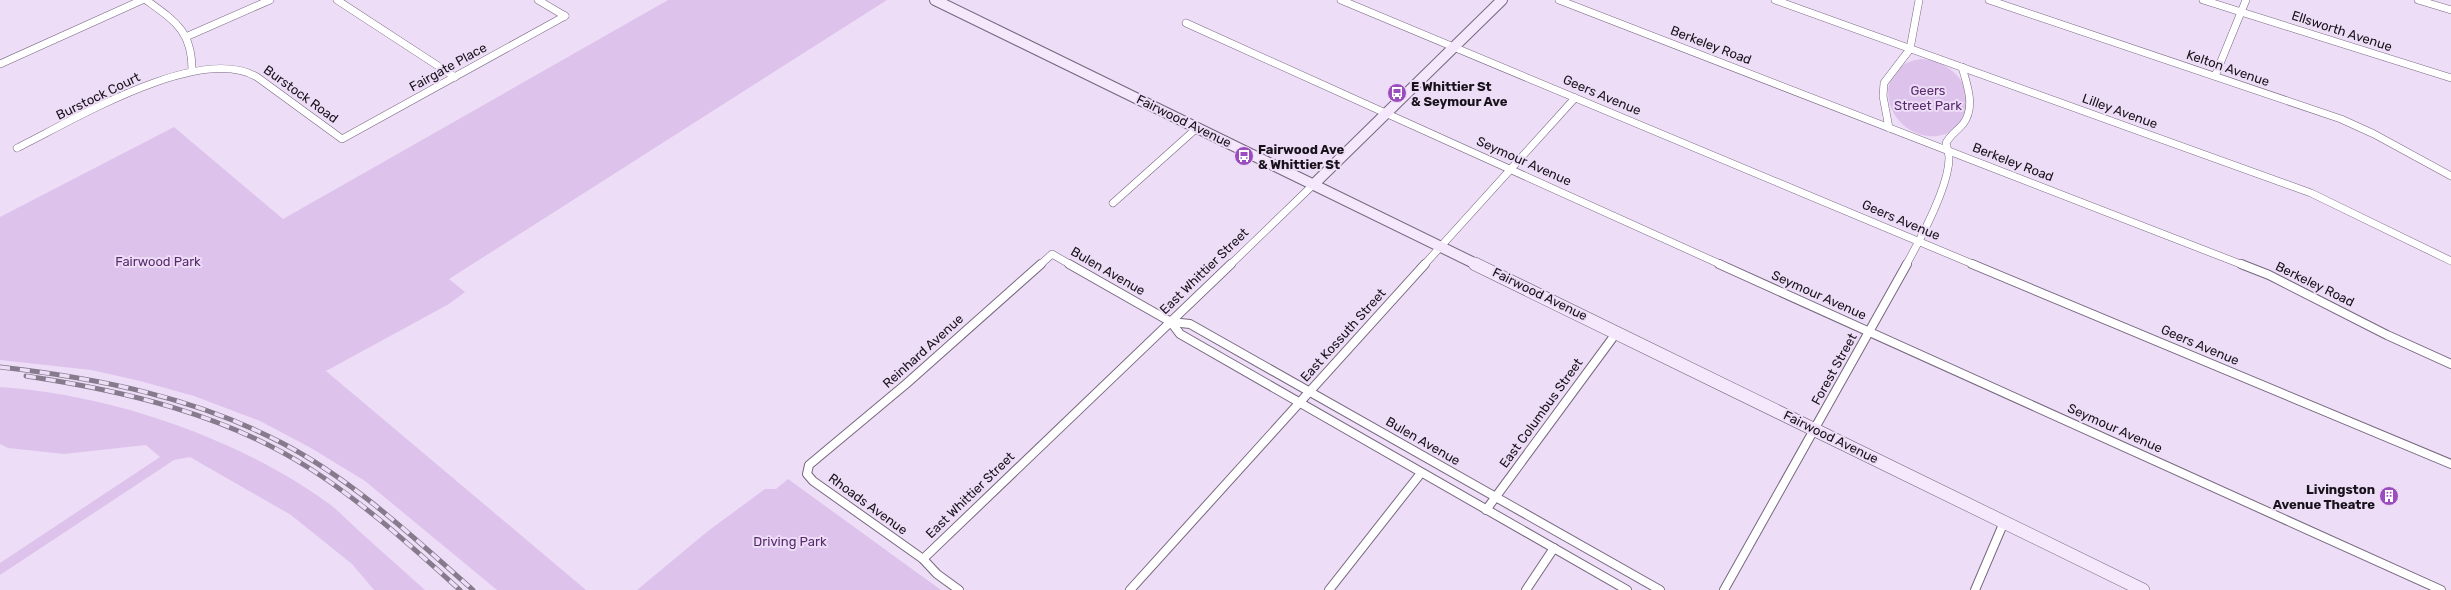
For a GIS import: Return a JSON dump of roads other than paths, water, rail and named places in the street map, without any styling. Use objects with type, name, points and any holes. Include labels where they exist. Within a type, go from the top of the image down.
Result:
[{"type":"street","points":[[0,64],[142,0]]},
{"type":"street","points":[[146,0],[177,23],[188,36],[193,56],[192,70]]},
{"type":"street","points":[[188,36],[270,0]]},
{"type":"street","points":[[337,0],[455,77]]},
{"type":"street","name":"Fairgate Place","points":[[342,139],[565,16],[538,0]]},
{"type":"street","name":"Fairwood Avenue","points":[[935,0],[1198,127],[2143,590]]},
{"type":"street","name":"Geers Avenue","points":[[1341,0],[2451,464]]},
{"type":"street","name":"East Whittier Street","points":[[923,559],[1314,184],[1502,0]]},
{"type":"street","name":"Berkeley Road","points":[[1559,0],[2269,276],[2387,335],[2451,364]]},
{"type":"street","name":"Lilley Avenue","points":[[1775,0],[2311,193],[2451,261]]},
{"type":"street","points":[[1889,128],[1883,96],[1884,82],[1910,49],[1919,0]]},
{"type":"street","name":"Kelton Avenue","points":[[1989,0],[2341,119],[2374,134],[2451,176]]},
{"type":"street","name":"Ellsworth Avenue","points":[[2203,0],[2451,78]]},
{"type":"street","points":[[2216,76],[2246,0]]},
{"type":"street","points":[[2418,0],[2451,10]]},
{"type":"street","name":"Seymour Avenue","points":[[1186,23],[2441,590]]},
{"type":"street","name":"Forest Street","points":[[1724,590],[1870,332],[1919,242],[1938,198],[1949,159],[1946,143],[1962,125],[1968,114],[1971,102],[1962,67]]},
{"type":"street","name":"Burstock Road","points":[[192,70],[229,68],[248,72],[342,139]]},
{"type":"street","name":"Burstock Court","points":[[17,148],[147,85],[192,70]]},
{"type":"street","name":"East Kossuth Street","points":[[1130,590],[1575,98]]},
{"type":"street","points":[[1113,203],[1198,127]]},
{"type":"street","name":"Bulen Avenue","points":[[1052,254],[1171,322],[1180,334],[1422,474],[1627,590]]},
{"type":"street","name":"Reinhard Avenue","points":[[809,465],[906,384],[1052,254]]},
{"type":"street","name":"Bulen Avenue","points":[[1171,322],[1190,324],[1660,590]]},
{"type":"street","name":"East Columbus Street","points":[[1486,510],[1617,332]]},
{"type":"street","name":"Rhoads Avenue","points":[[809,465],[807,474],[813,481],[923,559],[937,574],[959,590]]},
{"type":"street","points":[[1329,590],[1422,474]]},
{"type":"street","points":[[1975,590],[2004,522]]},
{"type":"street","points":[[1526,590],[1554,548]]},
{"type":"railway","points":[[0,367],[73,377],[144,392],[214,413],[249,427],[308,458],[358,492],[382,510],[473,590]]},
{"type":"railway","points":[[26,376],[100,389],[173,407],[243,433],[276,449],[309,468],[349,496],[387,526],[460,590]]},
{"type":"place","name":"E Whittier St & Seymour Ave","points":[[1397,93]]},
{"type":"place","name":"Fairwood Ave & Whittier St","points":[[1244,156]]},
{"type":"place","name":"Livingston Avenue Theatre","points":[[2389,496]]},
{"type":"park label","name":"Geers Street Park","points":[[1928,98]]},
{"type":"park label","name":"Fairwood Park","points":[[158,261]]},
{"type":"park label","name":"Driving Park","points":[[790,541]]}]
